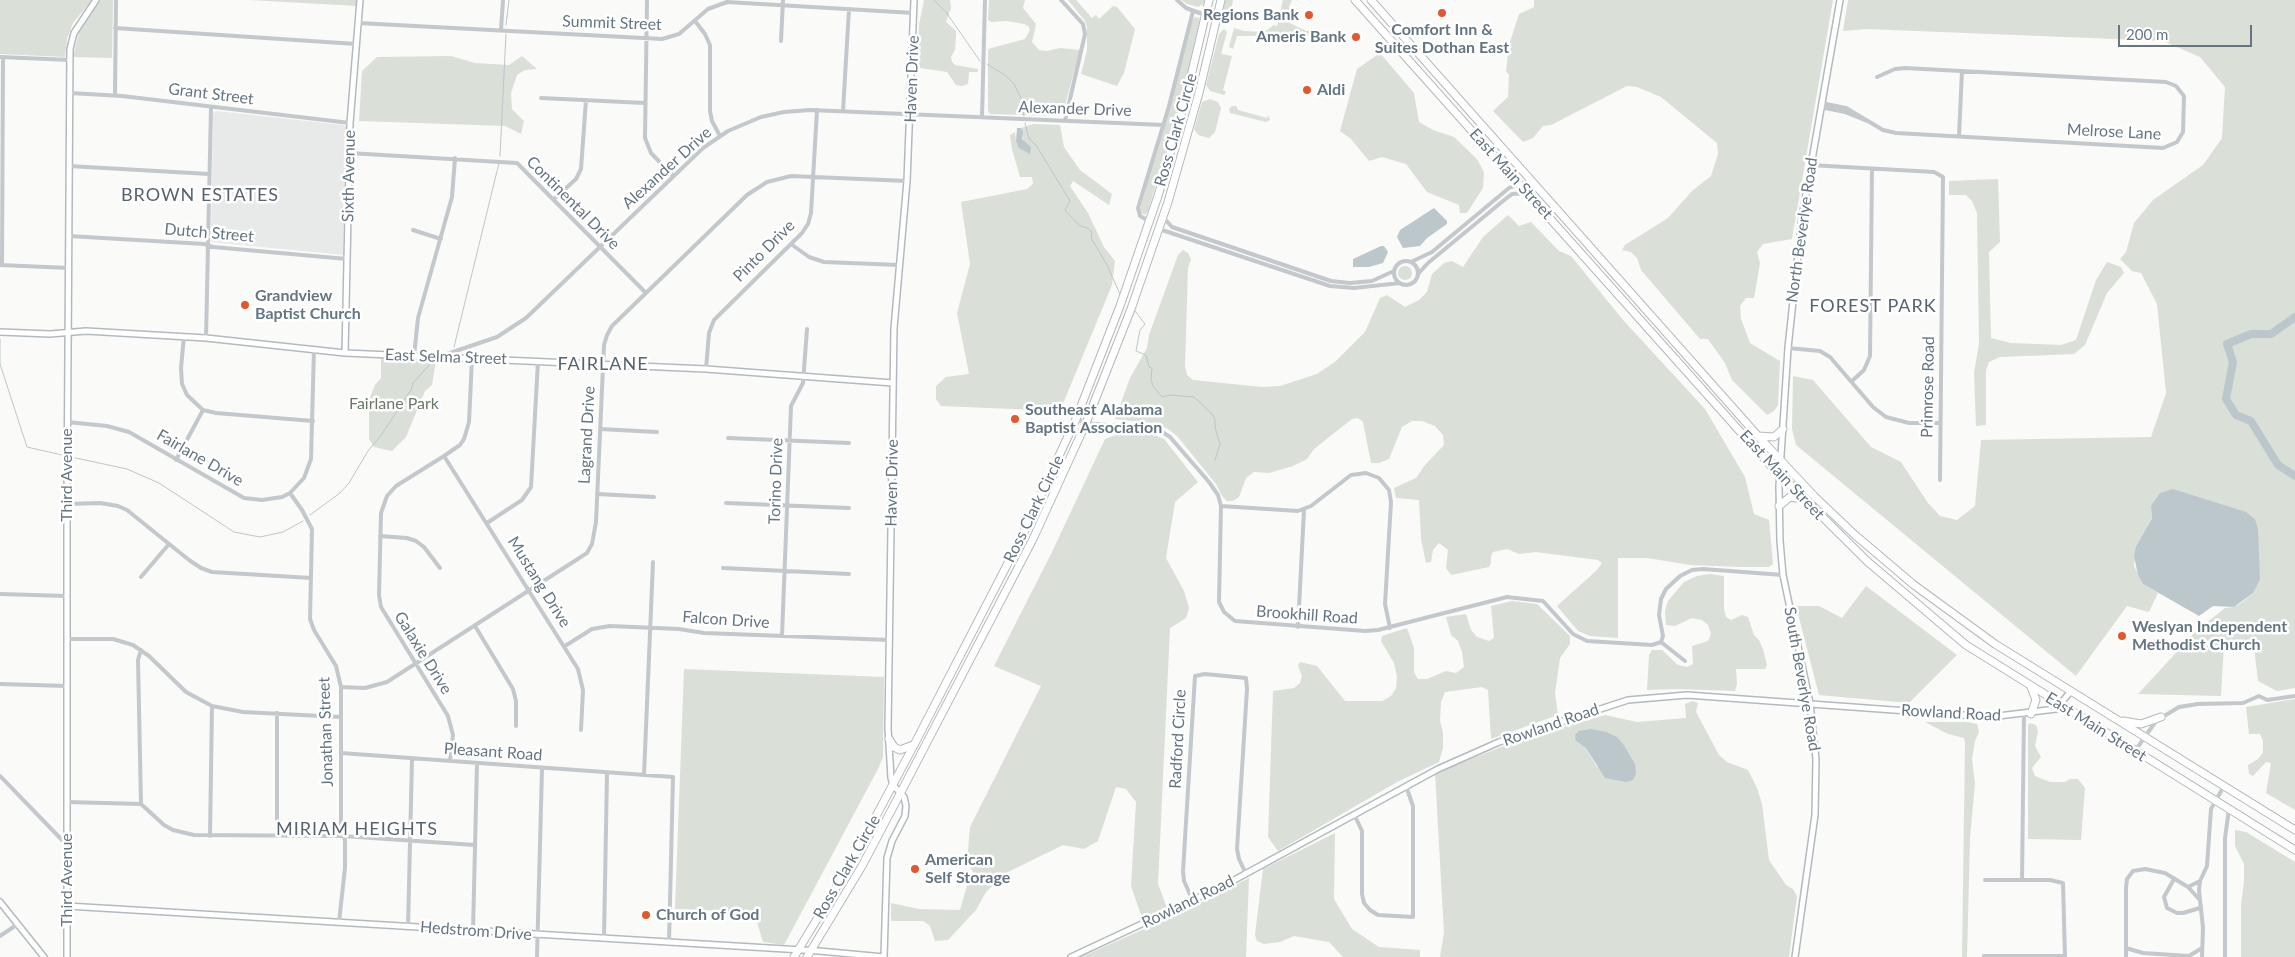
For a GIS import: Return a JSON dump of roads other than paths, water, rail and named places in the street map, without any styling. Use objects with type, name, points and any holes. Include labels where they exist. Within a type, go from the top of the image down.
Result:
[{"type":"highway","name":"Ross Clark Circle","points":[[796,954],[851,863],[914,745],[1039,500],[1076,419],[1120,306],[1150,221],[1178,127],[1210,0]]},
{"type":"highway","name":"Ross Clark Circle","points":[[809,954],[862,866],[970,660],[1050,505],[1086,423],[1115,352],[1159,230],[1186,139],[1221,0]]},
{"type":"highway","name":"East Main Street","points":[[1355,0],[1780,475],[1868,562],[1929,616],[1966,645],[2295,850]]},
{"type":"highway","name":"East Main Street","points":[[1371,0],[1758,436],[1836,517],[1914,585],[1982,635],[2295,830]]},
{"type":"highway","points":[[1206,15],[1217,18]]},
{"type":"highway","points":[[1153,210],[1159,230]]},
{"type":"highway","points":[[1150,221],[1156,238]]},
{"type":"highway","points":[[1758,436],[1771,438],[1783,429]]},
{"type":"highway","points":[[1779,506],[1790,497],[1803,499]]},
{"type":"highway","points":[[1039,500],[1050,505]]},
{"type":"highway","points":[[961,655],[970,660]]},
{"type":"highway","points":[[2028,714],[2036,700],[2031,686]]},
{"type":"highway","points":[[2115,718],[2141,724],[2161,717]]},
{"type":"highway","points":[[889,739],[894,747],[900,750],[914,745]]},
{"type":"street","name":"Third Avenue","points":[[67,956],[67,504],[70,60],[74,33],[96,0]]},
{"type":"street","points":[[115,95],[116,0]]},
{"type":"street","name":"Sixth Avenue","points":[[345,353],[350,123],[360,0]]},
{"type":"street","points":[[500,30],[503,0]]},
{"type":"street","points":[[647,0],[646,144],[651,153],[673,176]]},
{"type":"street","points":[[781,41],[783,0]]},
{"type":"street","name":"Haven Drive","points":[[893,785],[889,767],[889,739],[894,306],[907,181],[914,0]]},
{"type":"street","points":[[982,117],[985,0]]},
{"type":"street","points":[[1061,0],[1082,24],[1085,34],[1065,121]]},
{"type":"street","points":[[1177,0],[1192,11],[1206,15]]},
{"type":"street","name":"North Beverlye Road","points":[[1781,461],[1788,348],[1810,165],[1840,0]]},
{"type":"street","name":"Summit Street","points":[[358,23],[646,38],[671,37],[683,31],[708,9],[722,3],[914,13]]},
{"type":"street","points":[[843,112],[849,9]]},
{"type":"street","points":[[1150,221],[1140,216],[1138,208],[1164,125],[1192,11]]},
{"type":"street","points":[[694,21],[710,45],[710,111],[720,136]]},
{"type":"street","points":[[116,28],[356,44]]},
{"type":"street","points":[[69,268],[1,265],[2,57],[70,60]]},
{"type":"street","name":"Melrose Lane","points":[[1821,105],[1845,112],[1892,133],[2163,148],[2177,142],[2184,129],[2184,96],[2179,88],[2170,83],[1902,68],[1877,77]]},
{"type":"street","points":[[1958,136],[1962,71]]},
{"type":"street","name":"Grant Street","points":[[70,93],[115,95],[350,123]]},
{"type":"street","points":[[541,98],[645,103]]},
{"type":"street","points":[[554,199],[576,179],[581,169],[586,100]]},
{"type":"street","points":[[206,338],[211,106]]},
{"type":"street","name":"Alexander Drive","points":[[442,356],[487,341],[517,325],[543,303],[703,148],[720,136],[743,124],[769,115],[817,110],[1164,125]]},
{"type":"street","name":"Pinto Drive","points":[[706,369],[708,338],[714,320],[791,244],[804,230],[809,220],[814,177],[817,110]]},
{"type":"street","name":"Continental Drive","points":[[349,153],[517,163],[646,293]]},
{"type":"street","points":[[414,356],[418,318],[452,197],[455,158]]},
{"type":"street","points":[[1810,165],[1872,169],[1870,356],[1864,370],[1852,381]]},
{"type":"street","points":[[69,166],[209,174]]},
{"type":"street","name":"Primrose Road","points":[[1872,169],[1934,172],[1941,175],[1944,181],[1940,480]]},
{"type":"street","points":[[1509,188],[1511,175]]},
{"type":"street","name":"Lagrand Drive","points":[[341,687],[377,686],[475,626],[587,553],[594,535],[604,345],[609,330],[757,188],[785,177],[907,181]]},
{"type":"street","points":[[1163,217],[1172,227],[1324,280],[1366,282],[1383,278],[1394,272],[1400,262],[1411,262],[1425,257],[1509,188],[1519,184],[1537,186]]},
{"type":"street","points":[[1159,230],[1316,283],[1354,288],[1412,283],[1428,262],[1512,194],[1518,192],[1528,193]]},
{"type":"street","points":[[413,230],[441,238]]},
{"type":"street","name":"Dutch Street","points":[[69,236],[208,245],[347,259]]},
{"type":"street","points":[[791,244],[809,257],[824,262],[898,265]]},
{"type":"street","points":[[1411,262],[1416,266],[1418,274]]},
{"type":"street","points":[[1394,272],[1396,280],[1400,284]]},
{"type":"street","name":"Torino Drive","points":[[782,636],[791,406],[802,388],[807,329]]},
{"type":"street","name":"East Selma Street","points":[[0,332],[68,333],[86,331],[184,336],[345,353],[706,369],[893,383]]},
{"type":"street","points":[[184,336],[181,368],[182,384],[187,395],[203,410],[216,413],[313,421]]},
{"type":"street","points":[[1788,348],[1810,349],[1825,354],[1874,407],[1886,417],[1910,423],[1940,423]]},
{"type":"street","points":[[290,493],[304,478],[311,459],[314,349]]},
{"type":"street","name":"Galaxie Drive","points":[[450,761],[452,725],[381,607],[378,595],[381,513],[387,496],[396,486],[460,445],[467,432],[469,422],[472,358]]},
{"type":"street","points":[[487,523],[522,500],[531,487],[538,361]]},
{"type":"street","points":[[176,460],[203,410]]},
{"type":"street","name":"Brookhill Road","points":[[1076,419],[1086,423],[1150,427],[1166,434],[1209,482],[1218,495],[1221,506],[1219,598],[1224,612],[1238,622],[1365,631],[1390,628],[1507,597],[1543,601],[1573,634],[1583,640],[1652,645],[1661,642]]},
{"type":"street","name":"Fairlane Drive","points":[[68,422],[119,428],[244,498],[272,500],[290,493]]},
{"type":"street","points":[[600,429],[657,432]]},
{"type":"street","points":[[728,438],[849,443]]},
{"type":"street","name":"Mustang Drive","points":[[444,456],[578,669],[582,679],[581,730]]},
{"type":"street","name":"South Beverlye Road","points":[[1781,461],[1779,506],[1783,575],[1810,703],[1816,759],[1816,796],[1795,957]]},
{"type":"street","points":[[1221,506],[1291,511],[1304,510],[1346,478],[1356,473],[1375,475],[1385,484],[1391,502],[1385,604],[1390,628]]},
{"type":"street","name":"Jonathan Street","points":[[290,493],[312,529],[310,619],[314,630],[336,666],[341,687],[341,830],[345,868],[339,922]]},
{"type":"street","points":[[597,494],[654,497]]},
{"type":"street","points":[[67,504],[100,503],[118,506],[133,514],[201,568],[212,572],[311,578]]},
{"type":"street","points":[[726,503],[849,508]]},
{"type":"street","points":[[1298,627],[1304,510]]},
{"type":"street","points":[[380,536],[407,538],[416,541],[430,553],[440,568]]},
{"type":"street","points":[[141,577],[169,544]]},
{"type":"street","points":[[644,775],[653,562]]},
{"type":"street","points":[[723,568],[849,574]]},
{"type":"street","points":[[1685,661],[1661,642],[1663,636],[1659,615],[1661,599],[1666,589],[1680,576],[1692,570],[1703,569],[1783,575]]},
{"type":"street","points":[[0,594],[67,596]]},
{"type":"street","points":[[475,626],[513,689],[516,700],[516,726]]},
{"type":"street","name":"Falcon Drive","points":[[565,646],[592,629],[601,626],[679,629],[704,633],[890,640]]},
{"type":"street","points":[[67,638],[113,639],[134,645],[186,692],[212,706],[244,712],[341,717]]},
{"type":"street","points":[[141,650],[138,670],[141,804],[155,819],[173,830],[194,835],[210,836],[343,836],[475,845]]},
{"type":"street","name":"Radford Circle","points":[[1193,901],[1184,882],[1183,871],[1195,676],[1205,674],[1246,678],[1247,689],[1237,849],[1239,859],[1246,874]]},
{"type":"street","points":[[0,684],[67,686]]},
{"type":"street","points":[[2061,705],[2071,691]]},
{"type":"street","name":"Rowland Road","points":[[1071,957],[1193,901],[1246,874],[1438,769],[1499,742],[1628,700],[1687,695],[1977,717],[2050,711],[2061,705]]},
{"type":"street","points":[[2135,751],[2161,717],[2186,705],[2243,703],[2259,696],[2267,700],[2295,696]]},
{"type":"street","points":[[210,836],[212,706]]},
{"type":"street","points":[[277,713],[277,836]]},
{"type":"street","points":[[2022,880],[2028,714]]},
{"type":"street","name":"Pleasant Road","points":[[340,753],[673,777],[669,943]]},
{"type":"street","points":[[408,926],[412,758]]},
{"type":"street","points":[[473,931],[477,764]]},
{"type":"street","points":[[537,957],[542,769]]},
{"type":"street","points":[[604,939],[607,773]]},
{"type":"street","points":[[0,776],[67,843]]},
{"type":"street","points":[[884,957],[887,858],[906,812],[906,802],[901,792],[893,785]]},
{"type":"street","points":[[1354,814],[1362,832],[1362,894],[1364,903],[1370,910],[1378,914],[1413,917],[1413,806],[1406,786]]},
{"type":"street","points":[[2202,957],[2203,928],[2199,899],[2200,882],[2207,866],[2211,809],[2224,786]]},
{"type":"street","points":[[67,802],[141,804]]},
{"type":"street","points":[[2225,957],[2225,838],[2228,809]]},
{"type":"street","points":[[2126,957],[2126,888],[2130,873],[2136,869],[2145,868],[2160,871],[2188,887],[2199,899]]},
{"type":"street","points":[[2174,879],[2164,897],[2167,908],[2177,913],[2200,908]]},
{"type":"street","points":[[1984,956],[2065,956],[2063,882],[1986,880]]},
{"type":"street","points":[[2188,887],[2200,882]]},
{"type":"street","points":[[0,902],[44,957]]},
{"type":"street","name":"Hedstrom Drive","points":[[67,906],[669,943],[796,954],[884,957]]},
{"type":"street","points":[[0,936],[18,924]]},
{"type":"street","points":[[2126,948],[2142,954],[2189,956],[2202,948]]},
{"type":"waterway","points":[[506,25],[509,0]]},
{"type":"waterway","points":[[934,0],[946,12],[980,61]]},
{"type":"waterway","points":[[500,156],[506,34]]},
{"type":"waterway","points":[[987,64],[1006,76],[1014,84],[1021,98],[1024,116]]},
{"type":"waterway","points":[[1025,123],[1029,139],[1036,145],[1070,201],[1065,210],[1080,226],[1092,232],[1091,238],[1107,265],[1120,294]]},
{"type":"waterway","points":[[454,347],[499,163]]},
{"type":"waterway","points":[[1135,311],[1145,324],[1140,330],[1136,351],[1146,355],[1149,367],[1152,368],[1151,380],[1153,386],[1162,397],[1170,395],[1194,397],[1211,413],[1215,419],[1215,427],[1220,444],[1215,460]]},
{"type":"waterway","points":[[2295,317],[2271,334],[2251,334],[2227,344],[2233,362],[2226,399],[2236,415],[2251,421],[2278,465],[2295,476]]},
{"type":"waterway","points":[[0,339],[0,364],[27,447],[62,455]]},
{"type":"waterway","points":[[310,515],[340,493],[349,483],[368,451],[382,434],[411,390],[413,383],[432,362]]},
{"type":"waterway","points":[[71,457],[127,469],[159,483],[234,532],[260,537],[283,532],[303,521]]},
{"type":"place","name":"Comfort Inn & Suites Dothan East","points":[[1442,13]]},
{"type":"place","name":"Regions Bank","points":[[1309,15]]},
{"type":"place","name":"Ameris Bank","points":[[1356,37]]},
{"type":"place","name":"Aldi","points":[[1307,90]]},
{"type":"place","name":"Grandview Baptist Church","points":[[245,305]]},
{"type":"place","name":"Southeast Alabama Baptist Association","points":[[1015,419]]},
{"type":"place","name":"Weslyan Independent Methodist Church","points":[[2122,636]]},
{"type":"place","name":"American Self Storage","points":[[915,869]]},
{"type":"place","name":"Church of God","points":[[646,915]]},
{"type":"district","name":"BROWN ESTATES","points":[[200,195]]},
{"type":"district","name":"FOREST PARK","points":[[1873,306]]},
{"type":"district","name":"FAIRLANE","points":[[603,364]]},
{"type":"district","name":"MIRIAM HEIGHTS","points":[[357,829]]},
{"type":"park label","name":"Fairlane Park","points":[[394,404]]}]
